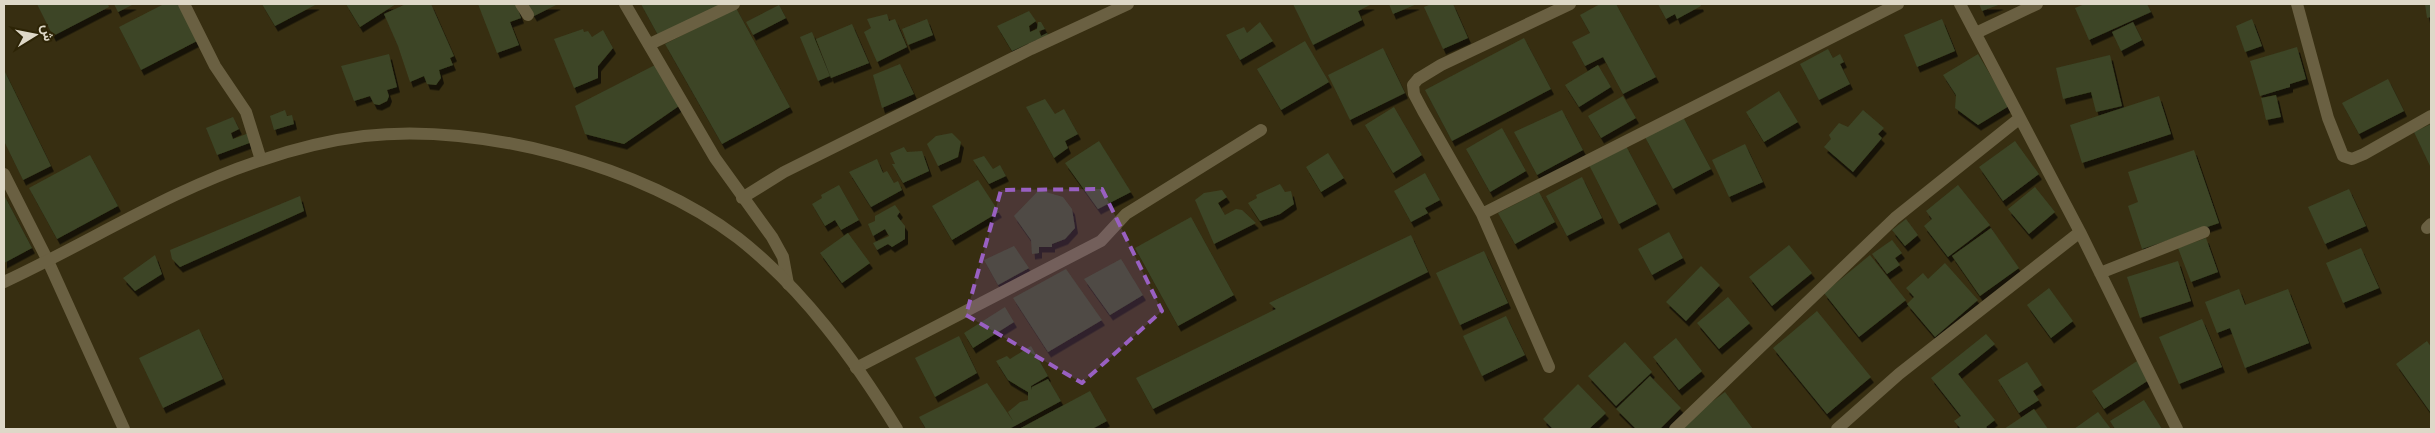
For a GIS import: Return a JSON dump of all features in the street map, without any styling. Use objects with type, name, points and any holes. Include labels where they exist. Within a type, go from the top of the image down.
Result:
[{"type":"street","points":[[184,4],[215,66],[246,112],[261,160]]},
{"type":"street","points":[[522,4],[528,15]]},
{"type":"street","points":[[626,4],[690,116],[742,198],[772,236],[783,257],[788,284]]},
{"type":"street","points":[[650,44],[734,4]]},
{"type":"street","points":[[742,198],[784,172],[1031,49],[1128,4]]},
{"type":"street","points":[[1549,366],[1482,214],[1423,111],[1414,94],[1413,85],[1418,79],[1441,65],[1570,4]]},
{"type":"street","points":[[1482,214],[1898,4]]},
{"type":"street","points":[[1960,4],[2080,232],[2177,429]]},
{"type":"street","points":[[1976,33],[2037,4]]},
{"type":"street","points":[[2297,4],[2328,118],[2343,156],[2352,159],[2364,154],[2431,116]]},
{"type":"street","points":[[1675,429],[1895,218],[2020,118]]},
{"type":"street","points":[[856,368],[1101,241],[1126,214],[1262,130]]},
{"type":"street","points":[[4,282],[150,207],[261,160],[364,136],[418,134],[460,136],[536,149],[564,156],[637,180],[675,199],[737,238],[788,284],[814,312],[856,368],[897,429]]},
{"type":"street","points":[[4,174],[48,261],[124,429]]},
{"type":"street","points":[[1837,429],[1899,374],[2080,232]]},
{"type":"street","points":[[2100,274],[2204,232]]},
{"type":"highlighted area","points":[[1102,189],[1162,311],[1082,383],[966,315],[1001,190]]},
{"type":"building","points":[[37,4],[108,4],[109,7],[53,36]]},
{"type":"building","points":[[114,4],[134,4],[118,12]]},
{"type":"building","points":[[164,4],[178,4],[197,41],[141,70],[119,27]]},
{"type":"building","points":[[262,4],[317,4],[275,26]]},
{"type":"building","points":[[346,4],[396,4],[360,27]]},
{"type":"building","points":[[406,4],[431,4],[454,56],[450,58],[453,65],[439,70],[441,78],[436,85],[427,84],[424,76],[410,82],[398,46],[384,14]]},
{"type":"building","points":[[478,4],[516,4],[521,18],[510,22],[519,45],[497,53]]},
{"type":"building","points":[[527,4],[558,4],[534,16]]},
{"type":"building","points":[[641,4],[721,4],[659,37]]},
{"type":"building","points":[[1293,4],[1372,4],[1358,11],[1362,20],[1313,45]]},
{"type":"building","points":[[1389,4],[1417,4],[1393,14]]},
{"type":"building","points":[[1431,4],[1453,4],[1468,38],[1443,49],[1424,7]]},
{"type":"building","points":[[1600,4],[1616,4],[1656,77],[1623,94],[1603,57],[1585,66],[1572,42],[1590,33],[1580,15]]},
{"type":"building","points":[[1658,4],[1700,4],[1701,6],[1677,19],[1675,14],[1666,19]]},
{"type":"building","points":[[1979,4],[2001,4],[1982,11]]},
{"type":"building","points":[[2085,4],[2147,4],[2151,12],[2089,40],[2075,8]]},
{"type":"building","points":[[2425,4],[2431,4],[2431,17],[2427,18]]},
{"type":"building","points":[[779,5],[786,18],[753,35],[746,22]]},
{"type":"building","points":[[736,8],[790,107],[722,144],[665,44]]},
{"type":"building","points":[[1029,11],[1036,21],[1029,26],[1030,32],[1037,29],[1038,22],[1041,22],[1045,29],[1039,31],[1041,36],[1047,33],[1050,39],[1036,40],[1012,51],[997,26]]},
{"type":"building","points":[[887,14],[889,21],[895,19],[907,47],[877,62],[864,32],[871,28],[867,19]]},
{"type":"building","points":[[927,19],[933,35],[908,45],[902,29]]},
{"type":"building","points":[[1942,19],[1955,51],[1917,67],[1904,35]]},
{"type":"building","points":[[2252,19],[2262,46],[2245,52],[2236,26]]},
{"type":"building","points":[[1260,22],[1273,41],[1240,60],[1226,35],[1244,27],[1247,33]]},
{"type":"building","points":[[2133,22],[2142,40],[2121,51],[2112,32]]},
{"type":"building","points":[[852,24],[869,63],[831,78],[816,39]]},
{"type":"building","points":[[583,29],[584,32],[588,31],[592,37],[603,30],[613,48],[598,66],[598,78],[574,88],[554,39]]},
{"type":"building","points":[[812,32],[830,76],[818,81],[800,37]]},
{"type":"building","points":[[1524,38],[1551,89],[1452,141],[1425,90]]},
{"type":"building","points":[[1305,41],[1329,82],[1281,110],[1257,69]]},
{"type":"building","points":[[2297,47],[2306,79],[2290,84],[2290,87],[2260,96],[2250,61]]},
{"type":"building","points":[[1383,48],[1405,93],[1350,120],[1328,75]]},
{"type":"building","points":[[1828,49],[1833,58],[1840,54],[1844,62],[1840,64],[1850,84],[1819,100],[1800,64]]},
{"type":"building","points":[[389,54],[397,87],[387,90],[389,96],[387,101],[379,105],[374,104],[370,96],[354,101],[341,66]]},
{"type":"building","points":[[1978,54],[2009,106],[1978,125],[1955,108],[1956,95],[1943,75]]},
{"type":"building","points":[[2110,55],[2122,106],[2096,112],[2091,92],[2063,99],[2056,68]]},
{"type":"building","points":[[900,64],[914,94],[882,108],[873,75]]},
{"type":"building","points":[[655,65],[679,106],[624,144],[585,134],[575,106]]},
{"type":"building","points":[[1598,65],[1611,87],[1579,107],[1565,85]]},
{"type":"building","points":[[4,70],[51,166],[23,180],[4,141]]},
{"type":"building","points":[[2388,79],[2404,111],[2359,134],[2342,103]]},
{"type":"building","points":[[1779,91],[1798,122],[1764,142],[1746,112]]},
{"type":"building","points":[[2276,95],[2281,117],[2266,120],[2261,98]]},
{"type":"building","points":[[1623,96],[1636,118],[1601,138],[1588,116]]},
{"type":"building","points":[[2159,96],[2171,134],[2082,163],[2070,125]]},
{"type":"building","points":[[1045,99],[1055,114],[1064,109],[1078,134],[1065,141],[1068,148],[1054,158],[1026,107]]},
{"type":"building","points":[[1394,107],[1422,155],[1393,173],[1365,125]]},
{"type":"building","points":[[285,110],[287,116],[292,115],[294,124],[274,130],[270,116]]},
{"type":"building","points":[[1562,110],[1583,150],[1537,175],[1514,132]]},
{"type":"building","points":[[1863,110],[1884,128],[1878,134],[1882,138],[1853,172],[1824,147],[1831,139],[1829,135],[1839,123],[1848,127]]},
{"type":"building","points":[[233,117],[239,129],[231,133],[233,139],[249,133],[252,142],[217,155],[206,128]]},
{"type":"building","points":[[1683,117],[1711,169],[1673,189],[1645,137]]},
{"type":"building","points":[[2431,124],[2431,168],[2414,132]]},
{"type":"building","points":[[1502,128],[1526,171],[1490,192],[1466,149]]},
{"type":"building","points":[[952,133],[961,142],[958,157],[938,166],[927,144],[936,136]]},
{"type":"building","points":[[1099,141],[1131,192],[1098,209],[1065,163]]},
{"type":"building","points":[[2015,141],[2039,174],[2003,201],[1979,167]]},
{"type":"building","points":[[1745,144],[1763,182],[1729,197],[1712,160]]},
{"type":"building","points":[[1626,146],[1657,204],[1619,224],[1589,165]]},
{"type":"building","points":[[904,147],[907,152],[922,151],[929,171],[903,183],[892,164],[895,164],[890,153]]},
{"type":"building","points":[[2194,150],[2219,223],[2142,249],[2128,206],[2138,202],[2128,172]]},
{"type":"building","points":[[1328,153],[1344,178],[1321,192],[1306,167]]},
{"type":"building","points":[[90,155],[118,206],[57,239],[29,188]]},
{"type":"building","points":[[984,156],[993,169],[1000,165],[1006,176],[989,184],[973,160]]},
{"type":"building","points":[[877,159],[883,173],[887,171],[894,183],[898,181],[902,190],[871,207],[849,172]]},
{"type":"building","points":[[1425,173],[1440,200],[1425,208],[1428,213],[1411,222],[1394,191]]},
{"type":"building","points":[[1582,177],[1602,218],[1567,236],[1546,196]]},
{"type":"building","points":[[978,180],[999,212],[952,240],[932,206]]},
{"type":"building","points":[[1280,184],[1285,192],[1291,191],[1294,204],[1280,214],[1260,221],[1248,203],[1257,198],[1256,195]]},
{"type":"building","points":[[839,185],[859,220],[841,230],[835,220],[825,226],[812,204],[822,198],[821,195]]},
{"type":"building","points":[[1958,185],[1990,225],[1948,257],[1924,226],[1932,219],[1926,211]]},
{"type":"building","points":[[2035,187],[2055,212],[2029,234],[2008,209]]},
{"type":"building","points":[[2349,189],[2366,226],[2325,244],[2308,207]]},
{"type":"building","points":[[1039,190],[1063,197],[1072,209],[1075,228],[1065,239],[1052,244],[1052,247],[1039,247],[1039,253],[1032,254],[1031,240],[1014,216]]},
{"type":"building","points":[[1222,190],[1227,197],[1218,203],[1225,215],[1236,209],[1242,210],[1256,223],[1214,244],[1195,200],[1204,193]]},
{"type":"building","points":[[1539,192],[1555,222],[1515,244],[1498,213]]},
{"type":"building","points":[[4,195],[32,248],[4,263]]},
{"type":"building","points":[[300,196],[304,211],[180,267],[172,259],[170,250]]},
{"type":"building","points":[[895,205],[900,212],[897,216],[905,226],[905,239],[892,247],[888,244],[877,250],[873,243],[889,236],[885,229],[873,236],[868,224],[875,221],[875,216]]},
{"type":"building","points":[[1191,217],[1234,295],[1178,326],[1135,248]]},
{"type":"building","points":[[1906,219],[1918,235],[1905,246],[1892,230]]},
{"type":"building","points":[[1991,228],[2019,268],[1980,296],[1952,256]]},
{"type":"building","points":[[1669,232],[1683,258],[1652,275],[1638,249]]},
{"type":"building","points":[[848,233],[870,263],[842,283],[820,253]]},
{"type":"building","points":[[1411,235],[1428,272],[1153,409],[1136,378],[1276,309],[1269,303]]},
{"type":"building","points":[[2206,238],[2218,272],[2191,282],[2178,248]]},
{"type":"building","points":[[1892,240],[1902,253],[1895,258],[1900,265],[1887,274],[1872,254]]},
{"type":"building","points":[[1789,245],[1812,273],[1772,306],[1749,277]]},
{"type":"building","points":[[1014,246],[1029,268],[998,285],[984,260]]},
{"type":"building","points":[[2361,248],[2379,288],[2343,303],[2326,263]]},
{"type":"building","points":[[1484,251],[1508,303],[1460,325],[1436,273]]},
{"type":"building","points":[[155,255],[162,274],[135,291],[123,278]]},
{"type":"building","points":[[1870,255],[1906,300],[1859,337],[1824,293]]},
{"type":"building","points":[[1121,259],[1143,295],[1110,315],[1084,279]]},
{"type":"building","points":[[2178,261],[2191,301],[2140,318],[2127,277]]},
{"type":"building","points":[[1945,263],[1978,300],[1935,337],[1907,304],[1914,297],[1906,288],[1923,273],[1928,279]]},
{"type":"building","points":[[1701,266],[1720,285],[1686,321],[1666,302]]},
{"type":"building","points":[[1066,269],[1102,320],[1048,352],[1013,298]]},
{"type":"building","points":[[2049,288],[2073,321],[2051,338],[2027,305]]},
{"type":"building","points":[[2239,289],[2245,305],[2288,289],[2309,343],[2245,368],[2230,328],[2217,333],[2205,302]]},
{"type":"building","points":[[1728,297],[1750,323],[1719,349],[1697,323]]},
{"type":"building","points":[[1005,307],[1014,322],[973,348],[964,333]]},
{"type":"building","points":[[1817,311],[1871,377],[1827,414],[1773,348]]},
{"type":"building","points":[[1506,316],[1525,355],[1482,376],[1463,336]]},
{"type":"building","points":[[2202,319],[2222,367],[2179,384],[2159,337]]},
{"type":"building","points":[[199,329],[223,379],[163,408],[139,358]]},
{"type":"building","points":[[1986,334],[1995,344],[1958,374],[1995,420],[1986,427],[1988,429],[1961,429],[1954,421],[1961,416],[1931,378]]},
{"type":"building","points":[[959,336],[977,373],[935,397],[915,358]]},
{"type":"building","points":[[1676,338],[1702,371],[1679,390],[1653,357]]},
{"type":"building","points":[[2427,341],[2431,347],[2431,413],[2396,364]]},
{"type":"building","points":[[1625,342],[1652,372],[1616,406],[1588,376]]},
{"type":"building","points":[[1031,346],[1048,376],[1031,386],[1032,390],[1032,387],[1048,379],[1061,401],[1009,429],[926,429],[919,417],[987,383],[1013,421],[1008,412],[1020,402],[1028,400],[1028,392],[1008,380],[996,361],[1007,356],[1010,359]]},
{"type":"building","points":[[2137,361],[2149,380],[2104,409],[2092,391]]},
{"type":"building","points":[[2027,362],[2042,385],[2033,391],[2039,400],[2019,413],[1998,380]]},
{"type":"building","points":[[1650,376],[1681,408],[1660,429],[1636,429],[1616,409]]},
{"type":"building","points":[[1578,384],[1606,413],[1589,429],[1553,429],[1543,419]]},
{"type":"building","points":[[1090,391],[1107,421],[1092,429],[1019,429]]},
{"type":"building","points":[[1725,392],[1753,429],[1682,429],[1679,426]]},
{"type":"building","points":[[2144,400],[2162,429],[2115,429],[2110,421]]},
{"type":"building","points":[[2034,409],[2048,429],[2004,429]]},
{"type":"building","points":[[2098,412],[2111,429],[2074,429]]}]
